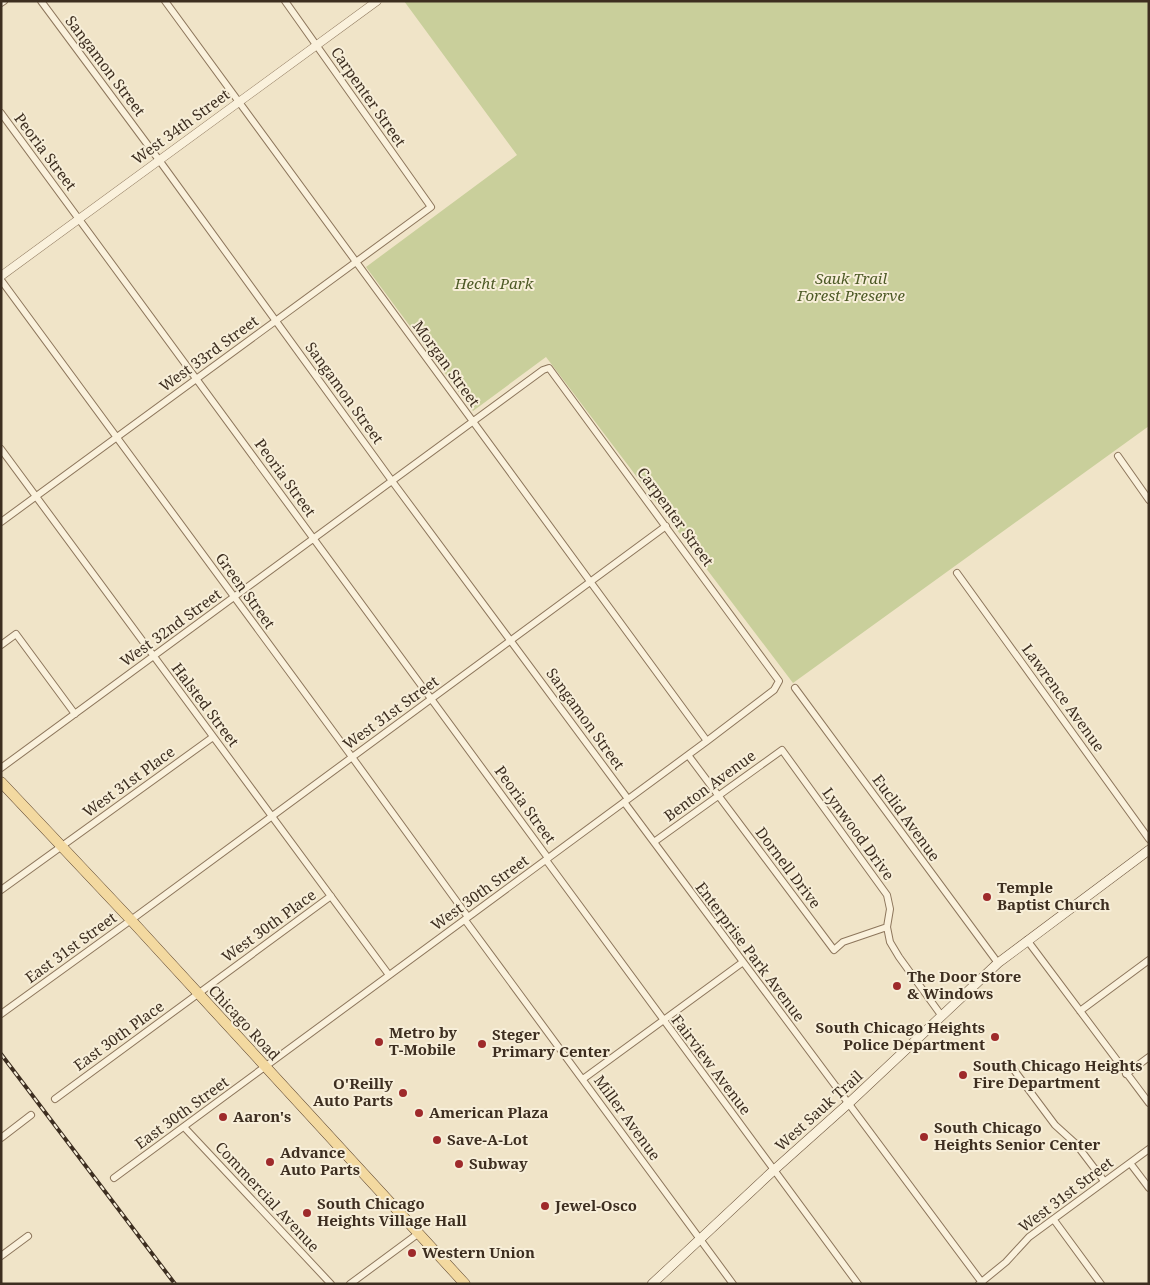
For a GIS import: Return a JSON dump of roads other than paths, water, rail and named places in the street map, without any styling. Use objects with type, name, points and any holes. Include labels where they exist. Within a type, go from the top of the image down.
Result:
[{"type":"main road","name":"Chicago Road","points":[[1,782],[60,847],[131,920],[464,1284]]},
{"type":"main road","name":"West Sauk Trail","points":[[652,1284],[699,1238],[849,1103],[998,964],[1027,940],[1149,850]]},
{"type":"street","name":"Sangamon Street","points":[[41,1],[392,481],[511,640],[626,801]]},
{"type":"street","name":"Morgan Street","points":[[165,1],[707,741]]},
{"type":"street","name":"Carpenter Street","points":[[285,1],[431,207]]},
{"type":"street","name":"West 34th Street","points":[[1,276],[377,1]]},
{"type":"street","name":"Peoria Street","points":[[1,113],[432,698],[547,859]]},
{"type":"street","name":"West 33rd Street","points":[[1,522],[431,207]]},
{"type":"street","name":"Green Street","points":[[1,280],[352,757],[467,918]]},
{"type":"street","name":"Carpenter Street","points":[[549,368],[779,680]]},
{"type":"street","name":"West 32nd Street","points":[[1,768],[473,421],[543,370],[549,368]]},
{"type":"street","name":"Halsted Street","points":[[1,449],[389,975]]},
{"type":"street","points":[[1118,456],[1149,500]]},
{"type":"street","name":"West 31st Street","points":[[131,920],[666,526]]},
{"type":"street","name":"Lawrence Avenue","points":[[957,573],[1149,838]]},
{"type":"street","points":[[1,645],[16,634],[75,714]]},
{"type":"street","name":"West 30th Street","points":[[265,1067],[707,741],[774,690],[779,680]]},
{"type":"street","name":"Euclid Avenue","points":[[795,688],[998,964]]},
{"type":"street","name":"West 31st Place","points":[[1,890],[213,737]]},
{"type":"street","name":"Benton Avenue","points":[[654,842],[782,750]]},
{"type":"street","name":"Lynwood Drive","points":[[782,750],[887,895],[890,909],[887,927],[890,942],[898,957],[941,1016]]},
{"type":"street","name":"Dornell Drive","points":[[688,755],[834,950],[843,942],[887,927]]},
{"type":"street","name":"Enterprise Park Avenue","points":[[626,801],[654,842],[981,1283]]},
{"type":"street","name":"Fairview Avenue","points":[[547,859],[663,1021],[858,1284]]},
{"type":"street","name":"West 30th Place","points":[[198,994],[331,896]]},
{"type":"street","name":"Miller Avenue","points":[[467,918],[733,1284]]},
{"type":"street","name":"East 31st Street","points":[[1,1014],[131,920]]},
{"type":"street","points":[[1027,940],[1149,1104]]},
{"type":"street","points":[[1080,1011],[1149,960]]},
{"type":"street","points":[[583,1079],[743,962]]},
{"type":"street","name":"East 30th Place","points":[[55,1099],[198,994]]},
{"type":"street","points":[[1126,1074],[1149,1057]]},
{"type":"street","name":"East 30th Street","points":[[114,1178],[265,1067]]},
{"type":"street","points":[[1014,1070],[1055,1125],[1076,1144],[1104,1181]]},
{"type":"street","points":[[1,1138],[31,1115]]},
{"type":"street","name":"Commercial Avenue","points":[[184,1127],[331,1284]]},
{"type":"street","name":"West 31st Street","points":[[981,1283],[1006,1262],[1029,1238],[1104,1181],[1149,1150]]},
{"type":"street","points":[[1130,1163],[1149,1188]]},
{"type":"street","points":[[1054,1220],[1101,1284]]},
{"type":"street","points":[[350,1284],[419,1233]]},
{"type":"street","points":[[1,1256],[28,1236]]},
{"type":"railway","points":[[1,1054],[175,1284]]},
{"type":"place","name":"Temple Baptist Church","points":[[987,897]]},
{"type":"place","name":"The Door Store & Windows","points":[[897,986]]},
{"type":"place","name":"South Chicago Heights Police Department","points":[[995,1037]]},
{"type":"place","name":"Metro by T-Mobile","points":[[379,1042]]},
{"type":"place","name":"Steger Primary Center","points":[[482,1044]]},
{"type":"place","name":"South Chicago Heights Fire Department","points":[[963,1075]]},
{"type":"place","name":"O'Reilly Auto Parts","points":[[403,1093]]},
{"type":"place","name":"American Plaza","points":[[419,1113]]},
{"type":"place","name":"Aaron's","points":[[223,1117]]},
{"type":"place","name":"South Chicago Heights Senior Center","points":[[924,1137]]},
{"type":"place","name":"Save-A-Lot","points":[[437,1140]]},
{"type":"place","name":"Advance Auto Parts","points":[[270,1162]]},
{"type":"place","name":"Subway","points":[[459,1164]]},
{"type":"place","name":"Jewel-Osco","points":[[545,1206]]},
{"type":"place","name":"South Chicago Heights Village Hall","points":[[307,1213]]},
{"type":"place","name":"Western Union","points":[[412,1253]]},
{"type":"park label","name":"Hecht Park","points":[[494,284]]},
{"type":"park label","name":"Sauk Trail Forest Preserve","points":[[851,288]]}]
